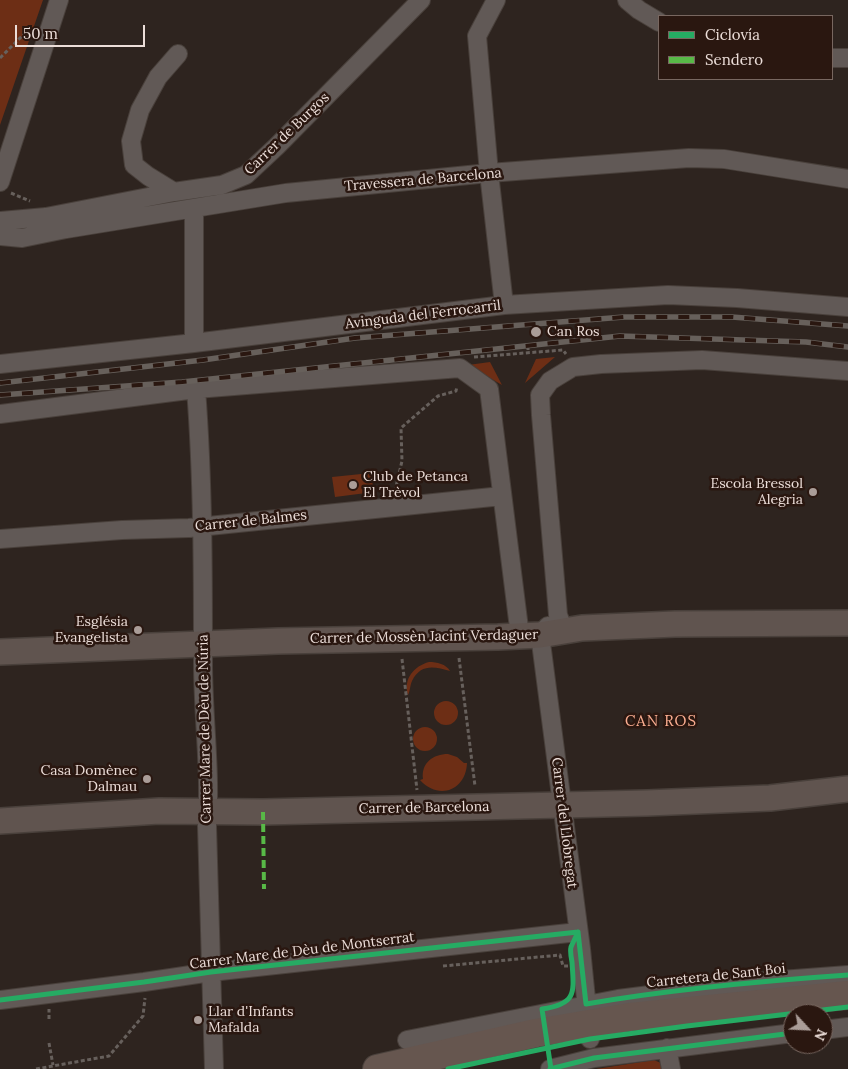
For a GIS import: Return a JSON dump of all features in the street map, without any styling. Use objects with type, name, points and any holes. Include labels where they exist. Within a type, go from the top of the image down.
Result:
[{"type":"main road","points":[[378,1069],[588,1023],[848,994]]},
{"type":"main road","points":[[448,1069],[588,1023],[696,1025],[848,1008]]},
{"type":"street","name":"Carrer de Burgos","points":[[0,221],[46,217],[174,192],[222,185],[246,175],[421,0]]},
{"type":"street","points":[[496,0],[477,36],[489,173],[504,306]]},
{"type":"street","points":[[627,0],[658,21]]},
{"type":"street","points":[[0,182],[3,165],[58,4]]},
{"type":"street","points":[[174,192],[148,176],[134,164],[131,141],[140,110],[158,77],[178,54]]},
{"type":"street","points":[[833,58],[848,58]]},
{"type":"street","name":"Travessera de Barcelona","points":[[0,236],[22,238],[286,193],[489,173],[689,158],[724,159],[848,179]]},
{"type":"street","points":[[194,208],[194,343]]},
{"type":"street","name":"Avinguda del Ferrocarril","points":[[0,364],[504,306],[668,294],[848,307]]},
{"type":"street","points":[[561,623],[540,395],[550,380],[573,367],[702,360],[848,371]]},
{"type":"street","points":[[0,414],[196,390],[466,363]]},
{"type":"street","name":"Carrer del Llobregat","points":[[466,363],[489,389],[502,496],[562,806],[588,1023]]},
{"type":"street","name":"Carrer Mare de Dèu de Núria","points":[[196,390],[202,525],[203,644],[214,1069]]},
{"type":"street","name":"Carrer de Balmes","points":[[0,539],[122,530],[189,528],[202,525],[502,496]]},
{"type":"street","name":"Carrer de Mossèn Jacint Verdaguer","points":[[0,652],[203,644],[530,636],[561,623],[582,628],[703,623],[848,623]]},
{"type":"street","name":"Carrer de Barcelona","points":[[0,821],[158,812],[562,806],[770,798],[848,789]]},
{"type":"street","name":"Carrer Mare de Dèu de Montserrat","points":[[0,1000],[211,972],[578,932]]},
{"type":"street","name":"Carretera de Sant Boi","points":[[407,1040],[588,1023],[618,999],[754,982],[848,975]]},
{"type":"street","points":[[833,1029],[848,1027]]},
{"type":"street","points":[[550,1069],[594,1058],[783,1034]]},
{"type":"street","points":[[667,1048],[671,1069]]},
{"type":"path","points":[[0,58],[58,4]]},
{"type":"path","points":[[528,346],[528,353]]},
{"type":"path","points":[[400,472],[402,461],[401,428],[438,396],[456,391],[466,363],[528,353],[563,350]]},
{"type":"path","points":[[457,638],[478,806]]},
{"type":"path","points":[[401,639],[419,808]]},
{"type":"path","points":[[443,966],[560,955],[562,966],[572,966],[570,948],[578,932]]},
{"type":"path","points":[[36,1069],[109,1056],[143,1016],[145,997]]},
{"type":"path","points":[[49,1043],[53,1066]]},
{"type":"shaded area","points":[[0,0],[43,0],[0,125]]},
{"type":"shaded area","points":[[555,357],[525,383],[536,359]]},
{"type":"shaded area","points":[[490,362],[502,385],[468,365]]},
{"type":"shaded area","name":"Club de Petanca El Trèvol","points":[[371,473],[374,492],[335,497],[332,477]]},
{"type":"shaded area","points":[[429,662],[441,664],[450,671],[429,668],[420,671],[412,681],[408,695],[407,684],[411,674],[414,670]]},
{"type":"shaded area","points":[[446,701],[455,704],[458,713],[455,722],[446,725],[437,722],[434,713],[437,704]]},
{"type":"shaded area","points":[[425,727],[434,730],[437,739],[434,748],[425,751],[416,748],[413,739],[416,730]]},
{"type":"shaded area","points":[[448,754],[467,763],[462,780],[450,790],[435,790],[427,786],[420,780],[423,779],[426,764],[437,756]]},
{"type":"shaded area","points":[[654,1060],[663,1064],[665,1069],[596,1069]]},
{"type":"railway","points":[[0,383],[203,360],[355,338],[624,317],[732,317],[848,326]]},
{"type":"railway","points":[[0,395],[182,382],[620,336],[806,342],[848,347]]},
{"type":"marked path","points":[[263,812],[264,889]]},
{"type":"cycle path","points":[[578,932],[586,1004],[717,986],[848,975]]},
{"type":"cycle path","points":[[0,1000],[211,972],[578,932]]},
{"type":"cycle path","points":[[551,1069],[542,1009],[562,1004],[571,995],[573,989],[571,949],[578,932]]},
{"type":"cycle path","points":[[448,1069],[590,1039],[848,1007]]},
{"type":"cycle path","points":[[550,1069],[594,1058],[783,1034]]},
{"type":"place","name":"Can Ros","points":[[536,332]]},
{"type":"place","name":"Club de Petanca El Trèvol","points":[[353,485]]},
{"type":"place","name":"Escola Bressol Alegria","points":[[813,492]]},
{"type":"place","name":"Església Evangelista","points":[[138,630]]},
{"type":"place","name":"Casa Domènec Dalmau","points":[[147,779]]},
{"type":"place","name":"Llar d'Infants Mafalda","points":[[198,1020]]},
{"type":"district","name":"CAN ROS","points":[[661,722]]}]
